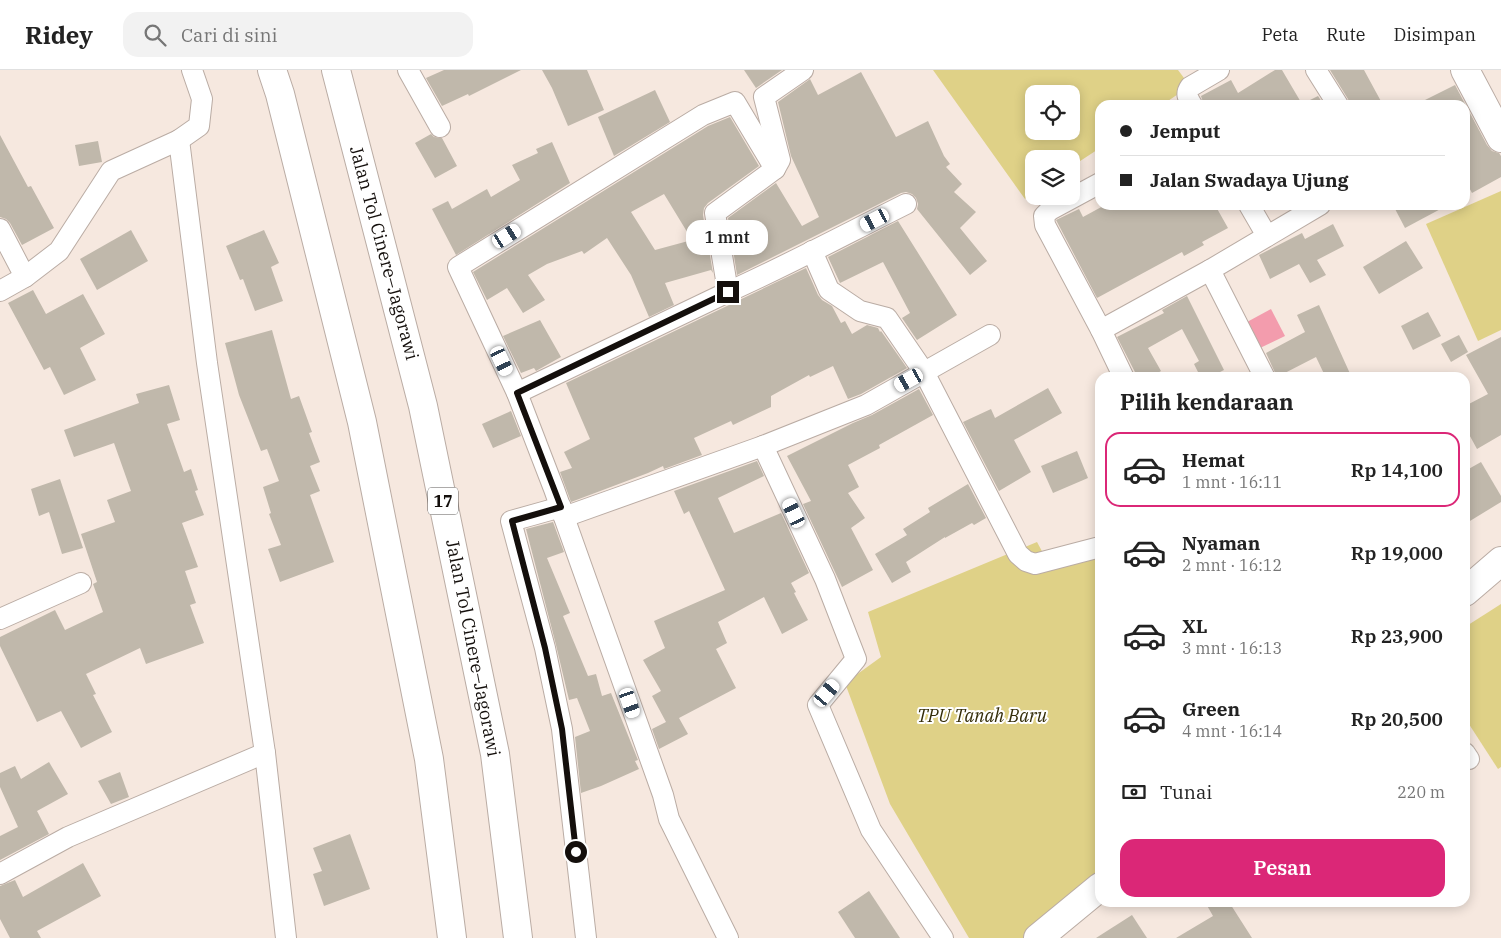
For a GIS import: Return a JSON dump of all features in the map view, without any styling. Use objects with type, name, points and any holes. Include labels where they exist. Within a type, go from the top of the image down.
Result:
[{"type":"main road","points":[[272,70],[280,94],[362,422],[429,759],[452,938]]},
{"type":"main road","name":"Jalan Tol Cinere–Jagorawi","points":[[336,70],[423,406],[495,754],[518,938]]},
{"type":"main road","points":[[1465,70],[1501,138]]},
{"type":"main road","points":[[1470,588],[1501,561]]},
{"type":"main road","points":[[1050,934],[1095,892]]},
{"type":"street","points":[[0,290],[25,276],[59,251],[111,171],[179,140],[199,126],[202,99],[192,70]]},
{"type":"street","points":[[408,70],[440,127]]},
{"type":"street","points":[[728,292],[715,213],[775,169],[780,160],[764,97],[803,70]]},
{"type":"street","points":[[1189,100],[1186,95],[1187,90],[1219,70]]},
{"type":"street","points":[[1316,70],[1335,100]]},
{"type":"street","points":[[728,938],[669,819],[663,796],[560,504],[517,393],[458,267],[703,115],[735,102],[775,169]]},
{"type":"street","points":[[179,140],[207,363],[265,753],[286,938]]},
{"type":"street","points":[[1095,186],[1050,210],[1044,216],[1045,225],[1121,372]]},
{"type":"street","points":[[517,393],[772,272],[812,250],[906,204]]},
{"type":"street","points":[[1252,210],[1267,236]]},
{"type":"street","points":[[1101,330],[1210,270],[1311,210]]},
{"type":"street","points":[[0,229],[25,276]]},
{"type":"street","points":[[812,250],[829,290],[860,311],[887,318],[924,372],[1018,554],[1026,562],[1034,564],[1095,549]]},
{"type":"street","points":[[1210,270],[1263,372]]},
{"type":"street","points":[[586,938],[562,729],[545,648],[512,521],[560,504],[763,446],[866,405],[990,335]]},
{"type":"street","points":[[763,446],[825,579],[856,659],[818,705],[871,830],[943,938]]},
{"type":"street","points":[[0,619],[81,583]]},
{"type":"street","points":[[0,874],[68,837],[265,753]]},
{"type":"green space","points":[[933,70],[1178,70],[1190,86],[1169,100],[1095,100],[1095,151],[1080,161],[1080,150],[1025,150],[1025,199]]},
{"type":"green space","points":[[1501,191],[1501,330],[1478,341],[1426,224],[1458,210],[1470,210],[1470,205]]},
{"type":"green space","name":"TPU Tanah Baru","points":[[1037,542],[1051,568],[1095,559],[1095,880],[1023,938],[969,938],[890,804],[845,683],[881,657],[868,612]]},
{"type":"green space","points":[[1501,604],[1501,767],[1498,769],[1470,726],[1470,624]]},
{"type":"shaded area","points":[[1271,309],[1285,336],[1260,348],[1247,322]]},
{"type":"building","points":[[444,70],[521,70],[469,96],[468,94],[442,106],[426,78]]},
{"type":"building","points":[[542,70],[587,70],[604,110],[568,126]]},
{"type":"building","points":[[744,70],[782,70],[756,88]]},
{"type":"building","points":[[1275,70],[1282,70],[1300,100],[1202,100],[1201,96],[1231,80],[1238,93]]},
{"type":"building","points":[[1330,70],[1364,70],[1380,100],[1348,99]]},
{"type":"building","points":[[861,72],[896,137],[928,121],[944,156],[950,164],[946,167],[962,184],[954,192],[976,212],[960,228],[987,261],[970,275],[917,209],[916,198],[906,192],[737,275],[728,218],[776,183],[802,226],[819,217],[791,156],[778,102],[810,79],[818,95]]},
{"type":"building","points":[[1455,85],[1463,100],[1425,100]]},
{"type":"building","points":[[655,90],[670,122],[614,156],[598,117]]},
{"type":"building","points":[[1318,96],[1321,100],[1310,100]]},
{"type":"building","points":[[1470,113],[1487,145],[1492,151],[1499,153],[1501,156],[1501,177],[1472,193],[1470,189]]},
{"type":"building","points":[[730,117],[759,166],[708,203],[704,208],[703,215],[713,273],[711,270],[665,283],[674,305],[649,317],[631,275],[607,238],[584,254],[582,251],[547,264],[528,275],[545,300],[523,313],[507,288],[487,300],[473,272],[708,126]],"holes":[[[664,194],[692,240],[655,250],[631,212]]]},
{"type":"building","points":[[431,134],[434,137],[442,138],[457,166],[435,178],[415,143]]},
{"type":"building","points":[[0,135],[28,187],[31,186],[54,228],[22,245],[10,223],[0,217]]},
{"type":"building","points":[[98,141],[102,162],[79,166],[75,145]]},
{"type":"building","points":[[552,142],[570,183],[456,255],[432,209],[448,201],[452,209],[487,189],[491,197],[520,180],[512,165],[538,153],[536,149]]},
{"type":"building","points":[[1079,209],[1083,217],[1096,210],[1218,210],[1228,228],[1202,242],[1204,245],[1184,256],[1182,252],[1097,298],[1056,220]]},
{"type":"building","points":[[1396,210],[1439,210],[1405,228]]},
{"type":"building","points":[[898,221],[957,315],[917,340],[902,318],[910,313],[883,262],[840,283],[828,257]]},
{"type":"building","points":[[1333,224],[1344,246],[1317,260],[1326,275],[1310,283],[1299,264],[1270,279],[1259,255],[1302,233],[1305,239]]},
{"type":"building","points":[[131,230],[148,261],[97,290],[80,259]]},
{"type":"building","points":[[264,230],[279,263],[271,267],[283,301],[255,311],[243,279],[240,280],[226,246]]},
{"type":"building","points":[[1406,241],[1423,268],[1379,294],[1363,267]]},
{"type":"building","points":[[806,268],[818,295],[832,306],[841,323],[845,321],[852,334],[867,325],[878,328],[907,368],[861,394],[848,399],[833,366],[810,377],[809,375],[771,396],[771,407],[733,425],[731,421],[694,438],[702,455],[664,469],[663,466],[571,502],[560,472],[572,468],[564,452],[590,439],[566,383]]},
{"type":"building","points":[[33,290],[46,314],[83,294],[105,334],[80,348],[96,380],[64,395],[50,367],[44,370],[8,303]]},
{"type":"building","points":[[1187,296],[1224,370],[1220,372],[1198,372],[1194,364],[1199,361],[1182,329],[1148,348],[1161,371],[1135,372],[1117,337],[1164,313],[1162,310]]},
{"type":"building","points":[[1319,305],[1349,372],[1323,372],[1316,357],[1287,372],[1275,372],[1266,353],[1305,332],[1297,315]]},
{"type":"building","points":[[1428,312],[1441,336],[1413,350],[1401,326]]},
{"type":"building","points":[[540,320],[561,357],[536,371],[534,368],[521,373],[503,336]]},
{"type":"building","points":[[272,330],[291,399],[299,396],[312,432],[309,433],[320,462],[310,466],[320,491],[310,495],[334,562],[280,582],[268,549],[281,545],[269,514],[271,513],[263,487],[279,481],[267,449],[261,451],[239,395],[225,343]]},
{"type":"building","points":[[1459,335],[1468,352],[1451,362],[1441,344]]},
{"type":"building","points":[[1501,337],[1501,435],[1477,449],[1470,436],[1470,403],[1488,394],[1466,355]]},
{"type":"building","points":[[169,385],[180,420],[167,424],[184,472],[191,469],[198,490],[195,491],[204,515],[182,523],[198,567],[185,571],[196,603],[190,605],[204,643],[146,664],[140,648],[86,674],[96,694],[93,695],[112,732],[81,748],[61,711],[37,722],[0,646],[0,637],[55,610],[65,630],[103,612],[93,584],[97,582],[81,534],[115,522],[107,500],[131,491],[114,443],[74,457],[64,430],[139,403],[136,394]]},
{"type":"building","points":[[1048,388],[1062,413],[1014,440],[1031,472],[999,491],[963,422],[991,409],[995,418]]},
{"type":"building","points":[[919,389],[933,415],[879,445],[880,448],[848,465],[859,487],[848,493],[865,518],[851,528],[873,570],[842,587],[803,504],[811,501],[787,456],[872,415]]},
{"type":"building","points":[[511,411],[521,436],[493,448],[482,424]]},
{"type":"building","points":[[1077,451],[1088,478],[1053,493],[1041,466]]},
{"type":"building","points":[[757,461],[764,476],[718,498],[734,533],[781,513],[809,573],[791,583],[808,620],[782,634],[764,597],[718,622],[727,643],[716,649],[736,688],[679,718],[688,734],[659,749],[652,729],[666,722],[652,696],[661,691],[643,660],[665,648],[654,621],[725,590],[689,511],[684,514],[674,491]]},
{"type":"building","points":[[1481,462],[1501,496],[1501,502],[1470,521],[1470,468]]},
{"type":"building","points":[[60,479],[83,548],[62,554],[49,512],[39,516],[31,489]]},
{"type":"building","points":[[968,484],[986,518],[945,537],[906,562],[911,572],[892,583],[875,554],[907,535],[903,529],[930,512],[928,508]]},
{"type":"building","points":[[553,522],[564,552],[547,558],[570,613],[563,616],[588,676],[596,674],[602,696],[611,693],[638,760],[635,761],[639,769],[581,793],[575,737],[590,731],[577,698],[569,700],[526,529]]},
{"type":"building","points":[[49,762],[68,794],[37,811],[49,834],[0,860],[0,836],[18,827],[0,787],[0,773],[15,766],[21,779]]},
{"type":"building","points":[[120,772],[129,797],[111,804],[98,781]]},
{"type":"building","points":[[350,834],[370,889],[324,906],[313,874],[322,871],[313,848]]},
{"type":"building","points":[[83,863],[101,896],[37,931],[41,938],[10,938],[0,919],[0,886],[15,880],[23,897]]},
{"type":"building","points":[[869,891],[900,938],[855,938],[838,912]]},
{"type":"building","points":[[1208,907],[1232,907],[1252,938],[1176,938],[1213,916]]},
{"type":"building","points":[[1132,915],[1147,938],[1096,938]]},
{"type":"route","points":[[576,852],[562,729],[545,648],[512,521],[561,507],[517,393],[728,292]]}]
